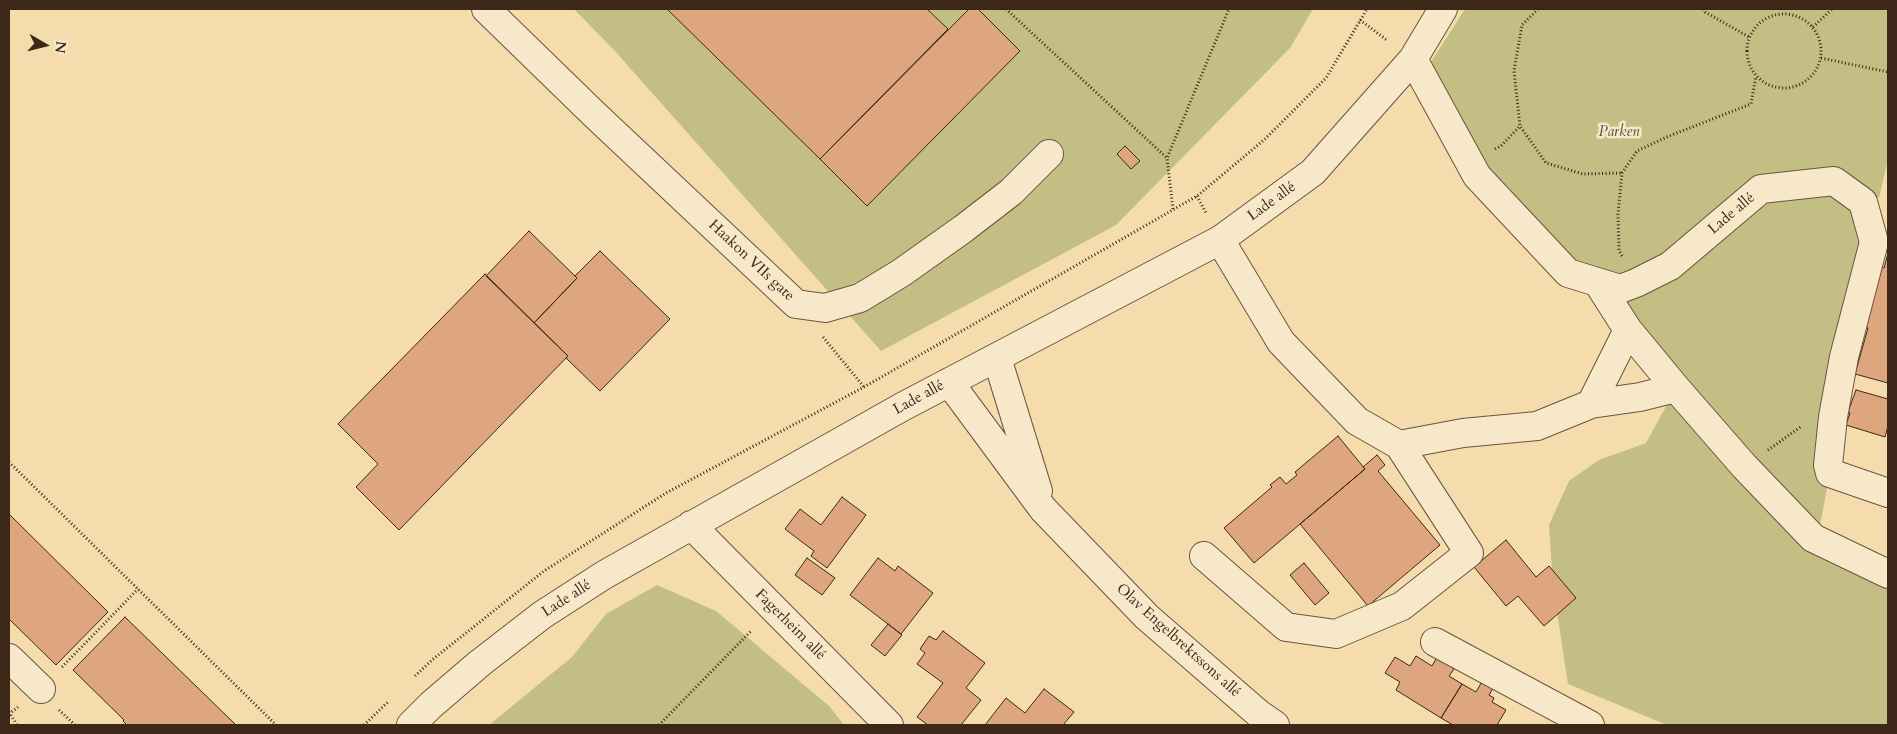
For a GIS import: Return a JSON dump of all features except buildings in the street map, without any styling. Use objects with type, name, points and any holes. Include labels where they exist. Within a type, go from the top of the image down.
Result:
[{"type":"street","name":"Haakon VIIs gate","points":[[486,9],[595,115],[796,304],[824,308],[860,298],[901,273],[963,229],[1011,192],[1050,154]]},
{"type":"street","name":"Lade allé","points":[[411,725],[431,705],[480,663],[542,615],[604,575],[949,382],[1220,240],[1313,172],[1413,59],[1443,9]]},
{"type":"street","name":"Lade allé","points":[[1413,59],[1477,176],[1568,273],[1598,283],[1620,289],[1670,266],[1761,189],[1834,181],[1864,202],[1874,242],[1844,357],[1833,417],[1828,465],[1830,473],[1888,493]]},
{"type":"street","points":[[1204,556],[1286,627],[1336,634],[1402,606],[1469,553],[1399,445],[1357,421],[1281,342],[1220,240]]},
{"type":"street","points":[[1598,283],[1628,330],[1676,388],[1744,466],[1813,538],[1888,574]]},
{"type":"street","points":[[1591,404],[1628,330]]},
{"type":"street","name":"Olav Engelbrektssons allé","points":[[997,358],[1044,509]]},
{"type":"street","name":"Olav Engelbrektssons allé","points":[[949,382],[1044,509],[1147,617],[1259,714],[1275,725]]},
{"type":"street","points":[[1399,445],[1463,432],[1536,426],[1591,404],[1640,397],[1676,388]]},
{"type":"street","name":"Fagerheim allé","points":[[691,526],[889,725]]},
{"type":"street","points":[[1435,642],[1590,725]]},
{"type":"street","points":[[9,658],[41,689]]},
{"type":"path","points":[[1006,9],[1167,158]]},
{"type":"path","points":[[1173,209],[1167,158],[1229,9]]},
{"type":"path","points":[[412,679],[432,660],[544,570],[666,493],[864,387],[1197,196],[1265,140],[1326,78],[1367,9]]},
{"type":"path","points":[[1538,9],[1522,25],[1514,71],[1520,126],[1546,163],[1583,174],[1622,174]]},
{"type":"path","points":[[1703,9],[1705,12],[1749,37]]},
{"type":"path","points":[[1781,9],[1782,13]]},
{"type":"path","points":[[1813,27],[1832,9]]},
{"type":"path","points":[[1782,13],[1794,15],[1813,27],[1819,36],[1821,58],[1817,69],[1810,79],[1800,85],[1776,88],[1765,84],[1750,67],[1746,47],[1749,37],[1762,20],[1772,15],[1782,13]]},
{"type":"path","points":[[1360,20],[1413,59]]},
{"type":"path","points":[[1821,58],[1888,72]]},
{"type":"path","points":[[1636,283],[1619,251],[1618,214],[1622,174],[1637,151],[1669,136],[1751,104],[1756,76]]},
{"type":"path","points":[[796,304],[864,387]]},
{"type":"path","points":[[1744,466],[1806,423],[1833,417]]},
{"type":"path","points":[[9,462],[276,725]]},
{"type":"path","points":[[17,725],[9,713],[41,689],[138,589]]},
{"type":"path","points":[[659,725],[774,608]]},
{"type":"path","points":[[364,725],[391,699]]},
{"type":"path","points":[[64,715],[75,725]]},
{"type":"green space","points":[[574,9],[1313,9],[1290,48],[1116,225],[881,351],[614,50]]},
{"type":"green space","name":"Parken","points":[[1465,9],[1888,9],[1888,159],[1879,198],[1838,169],[1759,178],[1663,259],[1618,277],[1573,265],[1485,173],[1427,68]]},
{"type":"green space","points":[[1834,181],[1874,242],[1820,525],[1888,574],[1888,725],[1667,725],[1568,684],[1553,586],[1549,525],[1569,481],[1599,460],[1646,443],[1676,388],[1628,330],[1620,289],[1761,189]]},
{"type":"green space","points":[[657,585],[716,611],[829,706],[844,725],[489,725],[572,657],[606,614]]}]
